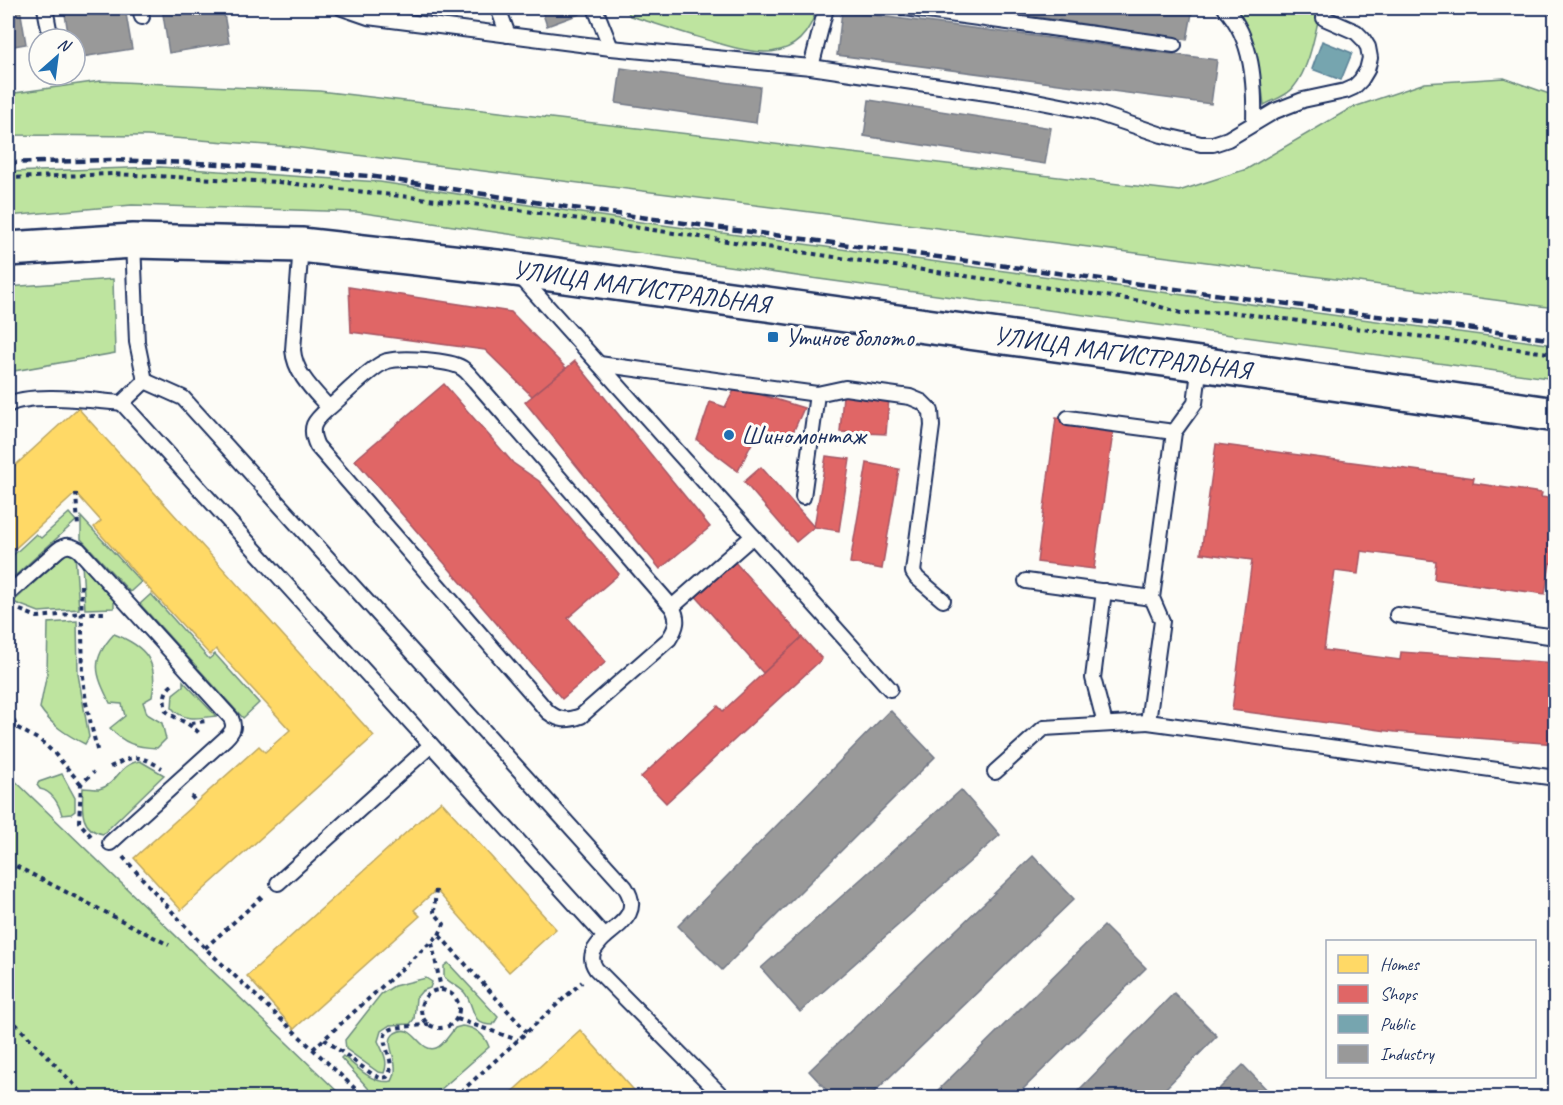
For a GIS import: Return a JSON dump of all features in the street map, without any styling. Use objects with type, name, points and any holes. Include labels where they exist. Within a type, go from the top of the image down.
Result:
[{"type":"main road","name":"УЛИЦА МАГИСТРАЛЬНАЯ","points":[[8,249],[133,241],[301,245],[514,269],[1556,415]]},
{"type":"lane","points":[[45,8],[49,27]]},
{"type":"lane","points":[[342,8],[368,17],[403,22],[611,48],[811,67],[1058,104],[1097,113],[1162,135],[1201,144],[1214,144],[1228,139],[1275,111],[1303,100],[1345,91],[1354,87],[1361,80],[1370,58],[1368,47],[1356,32],[1324,18]]},
{"type":"lane","points":[[398,8],[403,22]]},
{"type":"lane","points":[[498,8],[508,35]]},
{"type":"lane","points":[[595,8],[611,48]]},
{"type":"lane","points":[[811,67],[826,8]]},
{"type":"lane","points":[[905,8],[1174,45]]},
{"type":"lane","points":[[1225,8],[1238,24],[1252,68],[1254,123]]},
{"type":"lane","points":[[133,241],[137,342],[146,381]]},
{"type":"lane","points":[[301,245],[294,362],[303,378],[329,408]]},
{"type":"lane","points":[[514,269],[890,689]]},
{"type":"lane","points":[[387,361],[441,363],[461,367],[672,607],[677,616],[676,628],[669,639],[580,716],[568,721],[556,718],[548,712],[316,446],[311,434],[313,426],[329,408],[387,361]]},
{"type":"lane","points":[[599,364],[817,394],[845,388],[922,402],[931,411],[932,426],[914,572],[917,578],[943,600]]},
{"type":"lane","points":[[1148,722],[1162,621],[1152,598],[1174,432],[1195,402],[1200,364]]},
{"type":"lane","points":[[122,403],[146,381]]},
{"type":"lane","points":[[146,381],[183,398],[625,887],[632,898],[631,910],[625,920],[605,937],[592,953],[591,963],[724,1098]]},
{"type":"lane","points":[[803,497],[817,394]]},
{"type":"lane","points":[[8,405],[15,400],[36,398],[122,403],[605,937]]},
{"type":"lane","points":[[1068,418],[1174,432]]},
{"type":"lane","points":[[672,607],[753,536]]},
{"type":"lane","points":[[8,594],[63,546],[71,545],[79,550],[234,724],[232,731],[214,750],[110,843]]},
{"type":"lane","points":[[1026,581],[1152,598]]},
{"type":"lane","points":[[1104,591],[1093,678],[1105,724]]},
{"type":"lane","points":[[1397,615],[1556,637]]},
{"type":"lane","points":[[995,772],[1044,728],[1148,722],[1556,778]]},
{"type":"lane","points":[[278,883],[431,745]]},
{"type":"path","points":[[8,178],[112,174],[277,182],[487,205],[1141,301],[1181,313],[1230,312],[1556,354]]},
{"type":"path","points":[[76,493],[83,676],[86,703],[98,753]]},
{"type":"path","points":[[13,608],[37,617],[117,613],[132,609]]},
{"type":"path","points":[[184,667],[177,682],[169,688],[164,699],[166,711],[177,720],[190,723],[214,750]]},
{"type":"path","points":[[8,703],[16,727],[41,741],[81,784],[79,822],[97,842],[110,843],[206,948],[365,1098]]},
{"type":"path","points":[[81,784],[94,772]]},
{"type":"path","points":[[8,862],[169,945]]},
{"type":"path","points":[[206,948],[278,883]]},
{"type":"path","points":[[313,1049],[439,935],[444,924],[434,912],[436,890]]},
{"type":"path","points":[[439,935],[527,1032]]},
{"type":"path","points":[[432,942],[441,989]]},
{"type":"path","points":[[454,1098],[596,969]]},
{"type":"path","points":[[441,989],[453,994],[457,999],[459,1012],[457,1019],[446,1027],[434,1027],[422,1015],[421,1003],[428,993],[441,989]]},
{"type":"path","points":[[8,1018],[87,1098]]},
{"type":"path","points":[[457,1019],[518,1040]]},
{"type":"path","points":[[324,1039],[380,1078],[387,1077],[391,1072],[392,1064],[384,1041],[387,1032],[394,1028],[429,1024]]},
{"type":"green space","points":[[626,8],[817,8],[809,28],[798,41],[785,49],[770,52],[736,48],[692,35],[630,16]]},
{"type":"green space","points":[[1233,8],[1321,8],[1311,50],[1299,80],[1287,93],[1264,105],[1252,41],[1241,18]]},
{"type":"green space","points":[[1504,78],[1555,96],[1555,308],[293,147],[147,136],[8,135],[8,94],[58,87],[87,87],[87,83],[100,81],[319,91],[1179,191],[1247,169],[1351,108],[1425,83]]},
{"type":"green space","points":[[160,167],[380,182],[633,221],[1555,345],[1555,379],[804,277],[357,212],[132,205],[8,216],[8,172]]},
{"type":"green space","points":[[113,279],[115,353],[8,372],[8,287]]},
{"type":"green space","points":[[69,513],[76,521],[8,582],[8,560],[36,534],[41,538]]},
{"type":"green space","points":[[81,517],[141,582],[130,592],[81,539]]},
{"type":"green space","points":[[70,550],[75,554],[79,609],[39,612],[13,602]]},
{"type":"green space","points":[[82,564],[114,600],[114,608],[85,609]]},
{"type":"green space","points":[[151,594],[209,659],[215,654],[259,703],[243,718],[140,604]]},
{"type":"green space","points":[[77,621],[78,674],[89,737],[85,744],[60,729],[40,708],[47,673],[48,623]]},
{"type":"green space","points":[[114,634],[134,644],[147,656],[151,664],[154,684],[152,697],[143,702],[147,714],[162,723],[166,739],[157,748],[131,744],[120,738],[110,728],[125,716],[122,704],[110,703],[97,667],[101,652]]},
{"type":"green space","points":[[183,681],[216,716],[187,717],[172,708],[173,694],[183,686]]},
{"type":"green space","points":[[140,761],[164,775],[103,834],[95,832],[86,823],[84,817],[83,788],[105,787],[127,766]]},
{"type":"green space","points":[[8,774],[343,1097],[8,1097]]},
{"type":"green space","points":[[62,774],[75,798],[75,811],[62,815],[54,799],[37,785],[39,782]]},
{"type":"green space","points":[[448,963],[498,1017],[493,1025],[480,1022],[464,992],[444,977],[444,966]]},
{"type":"green space","points":[[426,978],[432,982],[430,988],[422,991],[416,998],[414,1019],[410,1024],[390,1025],[381,1031],[378,1041],[386,1061],[384,1073],[378,1072],[346,1049],[345,1040],[381,994],[394,986]]},
{"type":"green space","points":[[462,1026],[479,1032],[489,1047],[432,1097],[376,1097],[341,1058],[343,1056],[372,1078],[385,1082],[392,1081],[395,1067],[390,1042],[395,1033],[402,1030],[407,1031],[430,1049],[439,1047],[455,1028]]},
{"type":"building: Homes","points":[[78,408],[374,736],[181,910],[134,858],[259,746],[265,752],[290,730],[216,649],[210,655],[152,592],[94,527],[101,521],[76,493],[8,555],[8,472]]},
{"type":"building: Homes","points":[[441,801],[556,929],[509,972],[436,890],[414,910],[420,916],[294,1029],[247,976]]},
{"type":"building: Homes","points":[[580,1030],[641,1098],[505,1098]]},
{"type":"building: Shops","points":[[349,287],[511,312],[566,368],[532,396],[485,350],[351,332]]},
{"type":"building: Shops","points":[[575,361],[710,527],[660,569],[525,402]]},
{"type":"building: Shops","points":[[444,384],[513,463],[539,481],[619,574],[568,618],[606,662],[562,699],[355,460]]},
{"type":"building: Shops","points":[[736,387],[804,408],[789,441],[759,429],[738,471],[697,440],[710,402],[725,407]]},
{"type":"building: Shops","points":[[843,395],[889,398],[886,434],[840,432]]},
{"type":"building: Shops","points":[[1056,418],[1114,425],[1094,569],[1037,562]]},
{"type":"building: Shops","points":[[1216,444],[1474,478],[1473,483],[1542,493],[1541,497],[1556,499],[1556,564],[1550,563],[1545,594],[1434,579],[1436,561],[1361,551],[1358,574],[1335,571],[1324,650],[1400,660],[1401,652],[1556,663],[1556,744],[1395,732],[1232,710],[1252,560],[1201,553]]},
{"type":"building: Shops","points":[[826,456],[850,459],[839,531],[814,527]]},
{"type":"building: Shops","points":[[867,463],[899,469],[882,569],[850,563]]},
{"type":"building: Shops","points":[[761,467],[814,527],[796,542],[744,482]]},
{"type":"building: Shops","points":[[733,560],[802,637],[763,673],[694,594]]},
{"type":"building: Shops","points":[[802,637],[822,659],[666,803],[641,777],[718,706],[723,711]]},
{"type":"building: Public","points":[[1322,41],[1352,53],[1341,80],[1312,69]]},
{"type":"building: Industry","points":[[8,8],[20,8],[26,44],[8,47]]},
{"type":"building: Industry","points":[[64,8],[125,8],[132,49],[87,56],[87,27],[67,27]]},
{"type":"building: Industry","points":[[162,8],[223,8],[229,43],[169,53]]},
{"type":"building: Industry","points":[[541,8],[584,8],[585,12],[547,26]]},
{"type":"building: Industry","points":[[982,8],[1193,8],[1187,40]]},
{"type":"building: Industry","points":[[842,11],[1217,60],[1211,104],[837,55]]},
{"type":"building: Industry","points":[[621,68],[760,87],[756,123],[616,103]]},
{"type":"building: Industry","points":[[869,100],[1051,128],[1045,164],[864,136]]},
{"type":"building: Industry","points":[[890,710],[935,757],[722,970],[678,926]]},
{"type":"building: Industry","points":[[961,790],[1000,835],[800,1012],[761,968]]},
{"type":"building: Industry","points":[[1033,856],[1074,899],[868,1098],[834,1098],[809,1071]]},
{"type":"building: Industry","points":[[1104,926],[1146,968],[1014,1098],[930,1098]]},
{"type":"building: Industry","points":[[1174,993],[1217,1036],[1156,1098],[1071,1098]]},
{"type":"building: Industry","points":[[1243,1065],[1275,1098],[1210,1098]]},
{"type":"railway","points":[[1537,8],[1556,15]]},
{"type":"railway","points":[[8,163],[110,160],[222,164],[369,176],[573,208],[1556,340]]},
{"type":"place","name":"Утиное болото","points":[[773,337]]},
{"type":"place","name":"Шиномонтаж","points":[[729,435]]}]
